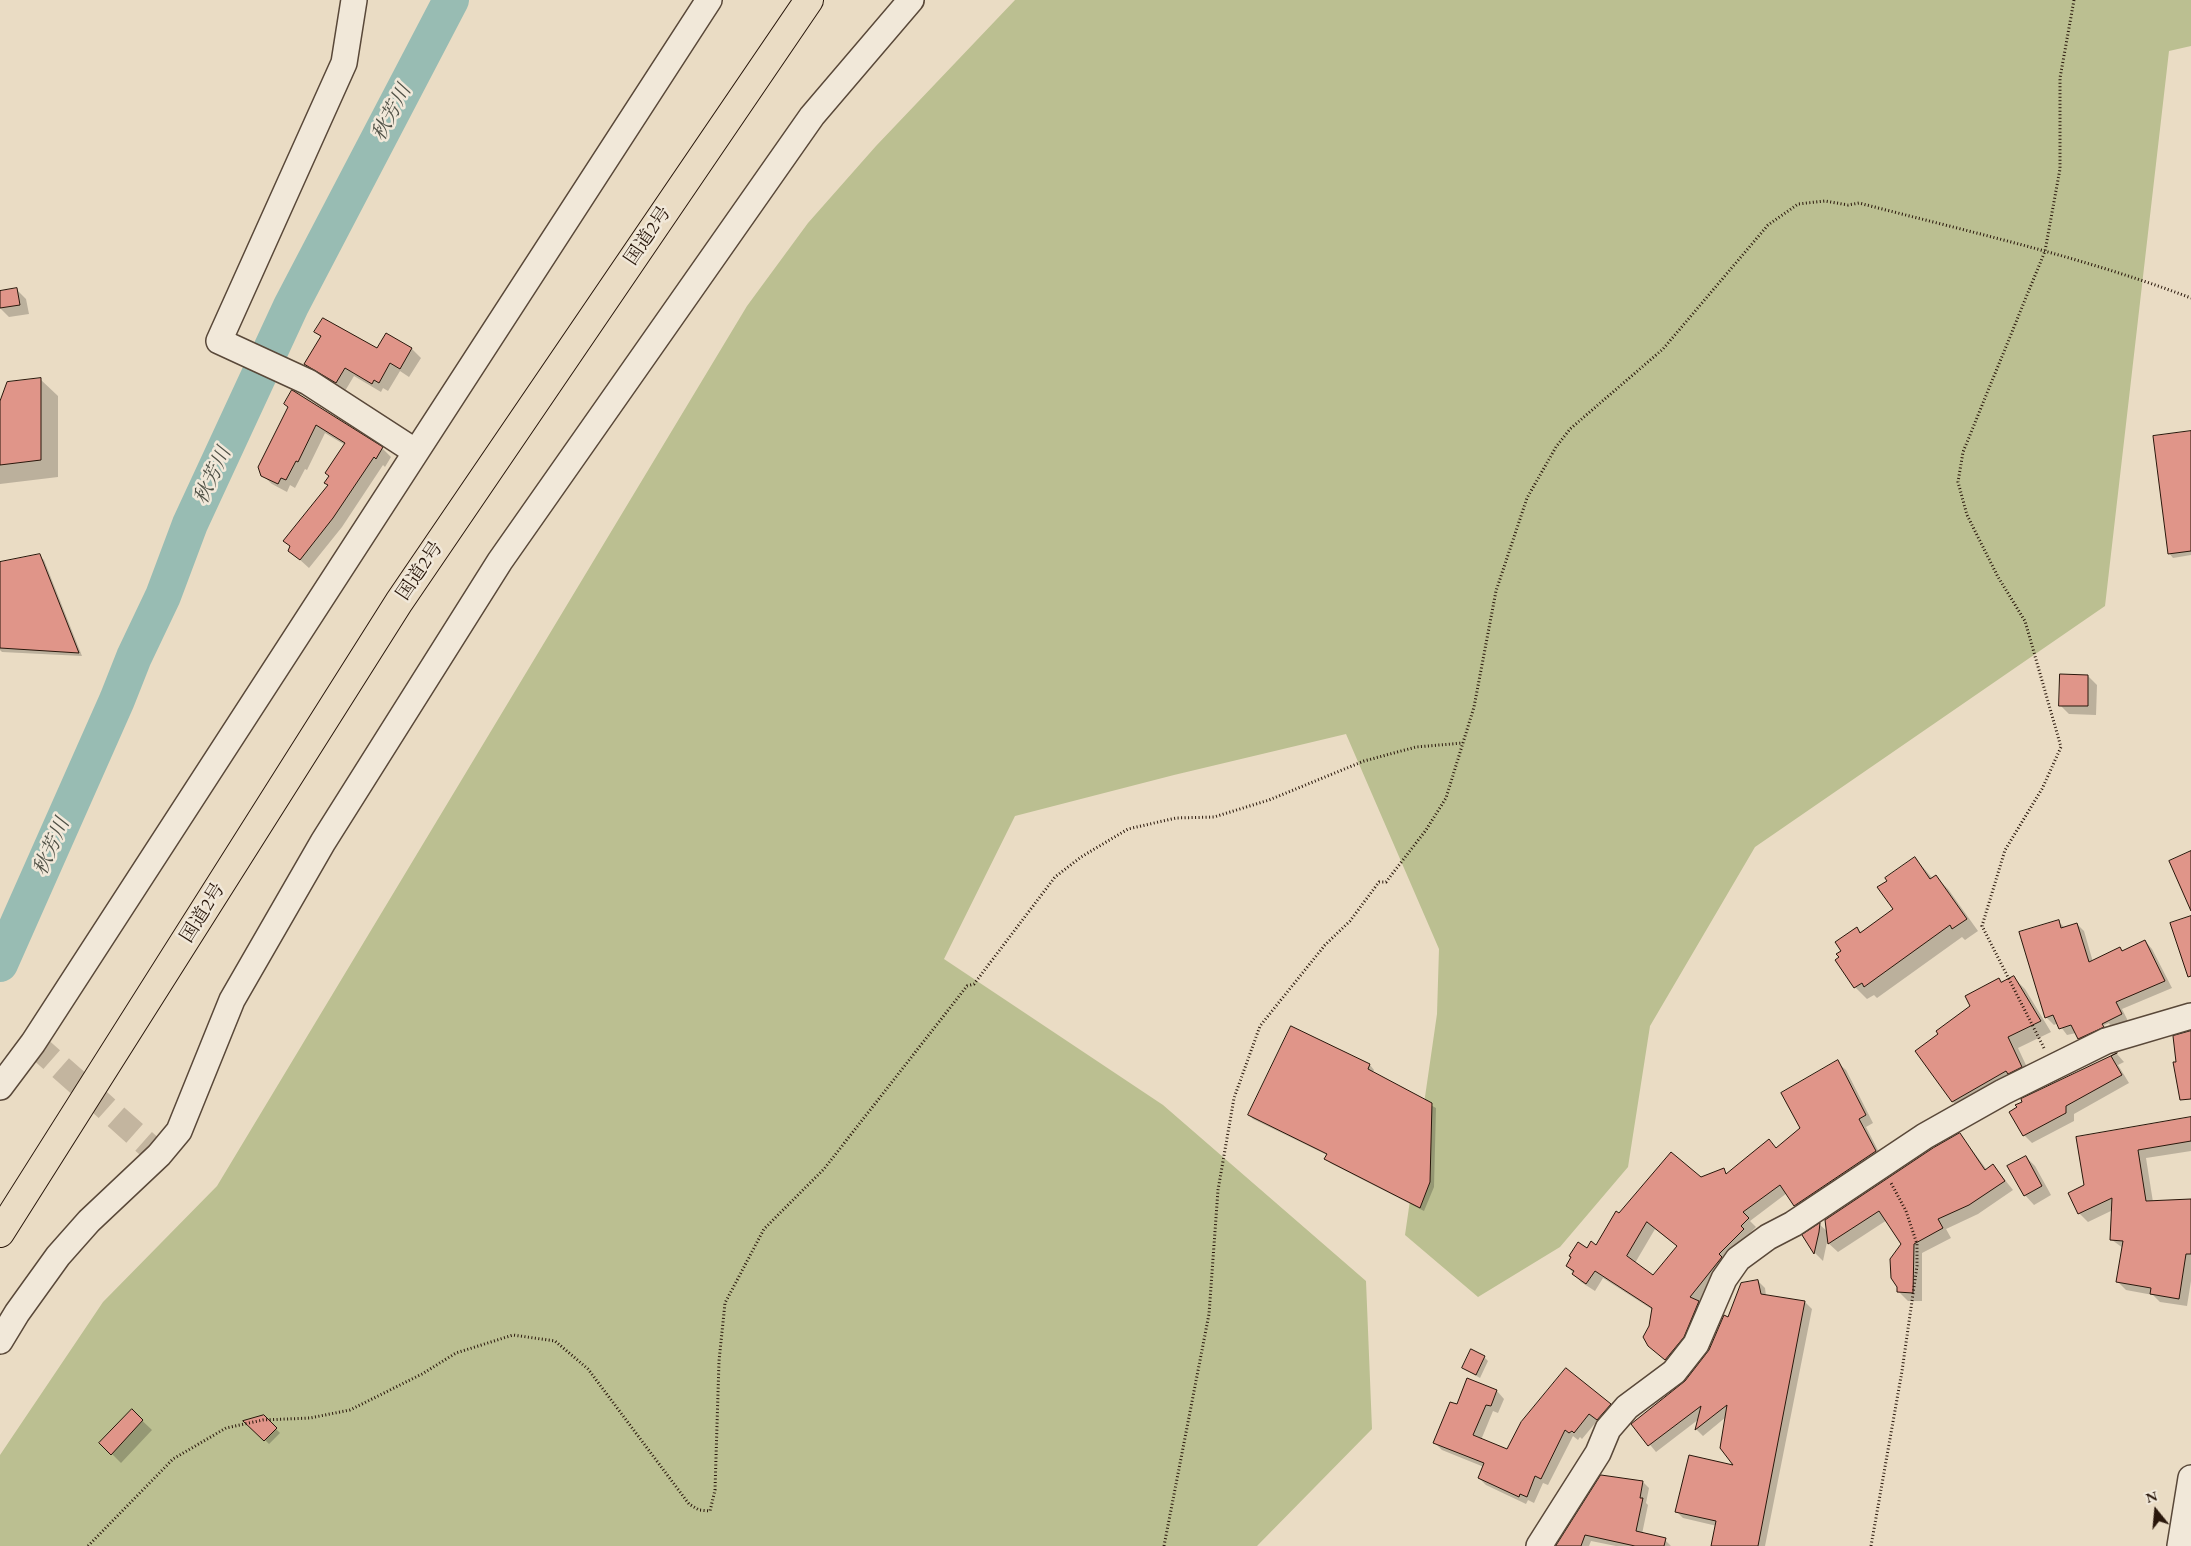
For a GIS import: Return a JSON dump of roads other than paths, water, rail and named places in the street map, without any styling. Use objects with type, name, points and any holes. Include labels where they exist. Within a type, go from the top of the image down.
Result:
[{"type":"highway","name":"国道2号","points":[[0,1233],[399,602],[808,0]]},
{"type":"highway","name":"国道2号","points":[[0,1244],[51,1155]]},
{"type":"street","points":[[354,0],[344,63],[219,342],[308,382],[416,452]]},
{"type":"street","points":[[0,1087],[33,1043],[708,0]]},
{"type":"street","points":[[0,1341],[17,1313],[58,1256],[89,1221],[159,1155],[179,1131],[232,1000],[324,842],[500,561],[812,116],[911,0]]},
{"type":"street","points":[[1539,1546],[1598,1453],[1608,1429],[1627,1407],[1674,1372],[1696,1344],[1724,1279],[1738,1259],[1768,1237],[1793,1224],[1924,1136],[2106,1041],[2191,1016]]},
{"type":"street","points":[[2180,1546],[2191,1478]]},
{"type":"waterway","name":"秋芳川","points":[[0,964],[117,700],[134,657],[163,596],[190,524],[291,306],[451,0]]},
{"type":"tunnel","points":[[33,1043],[159,1155]]}]
